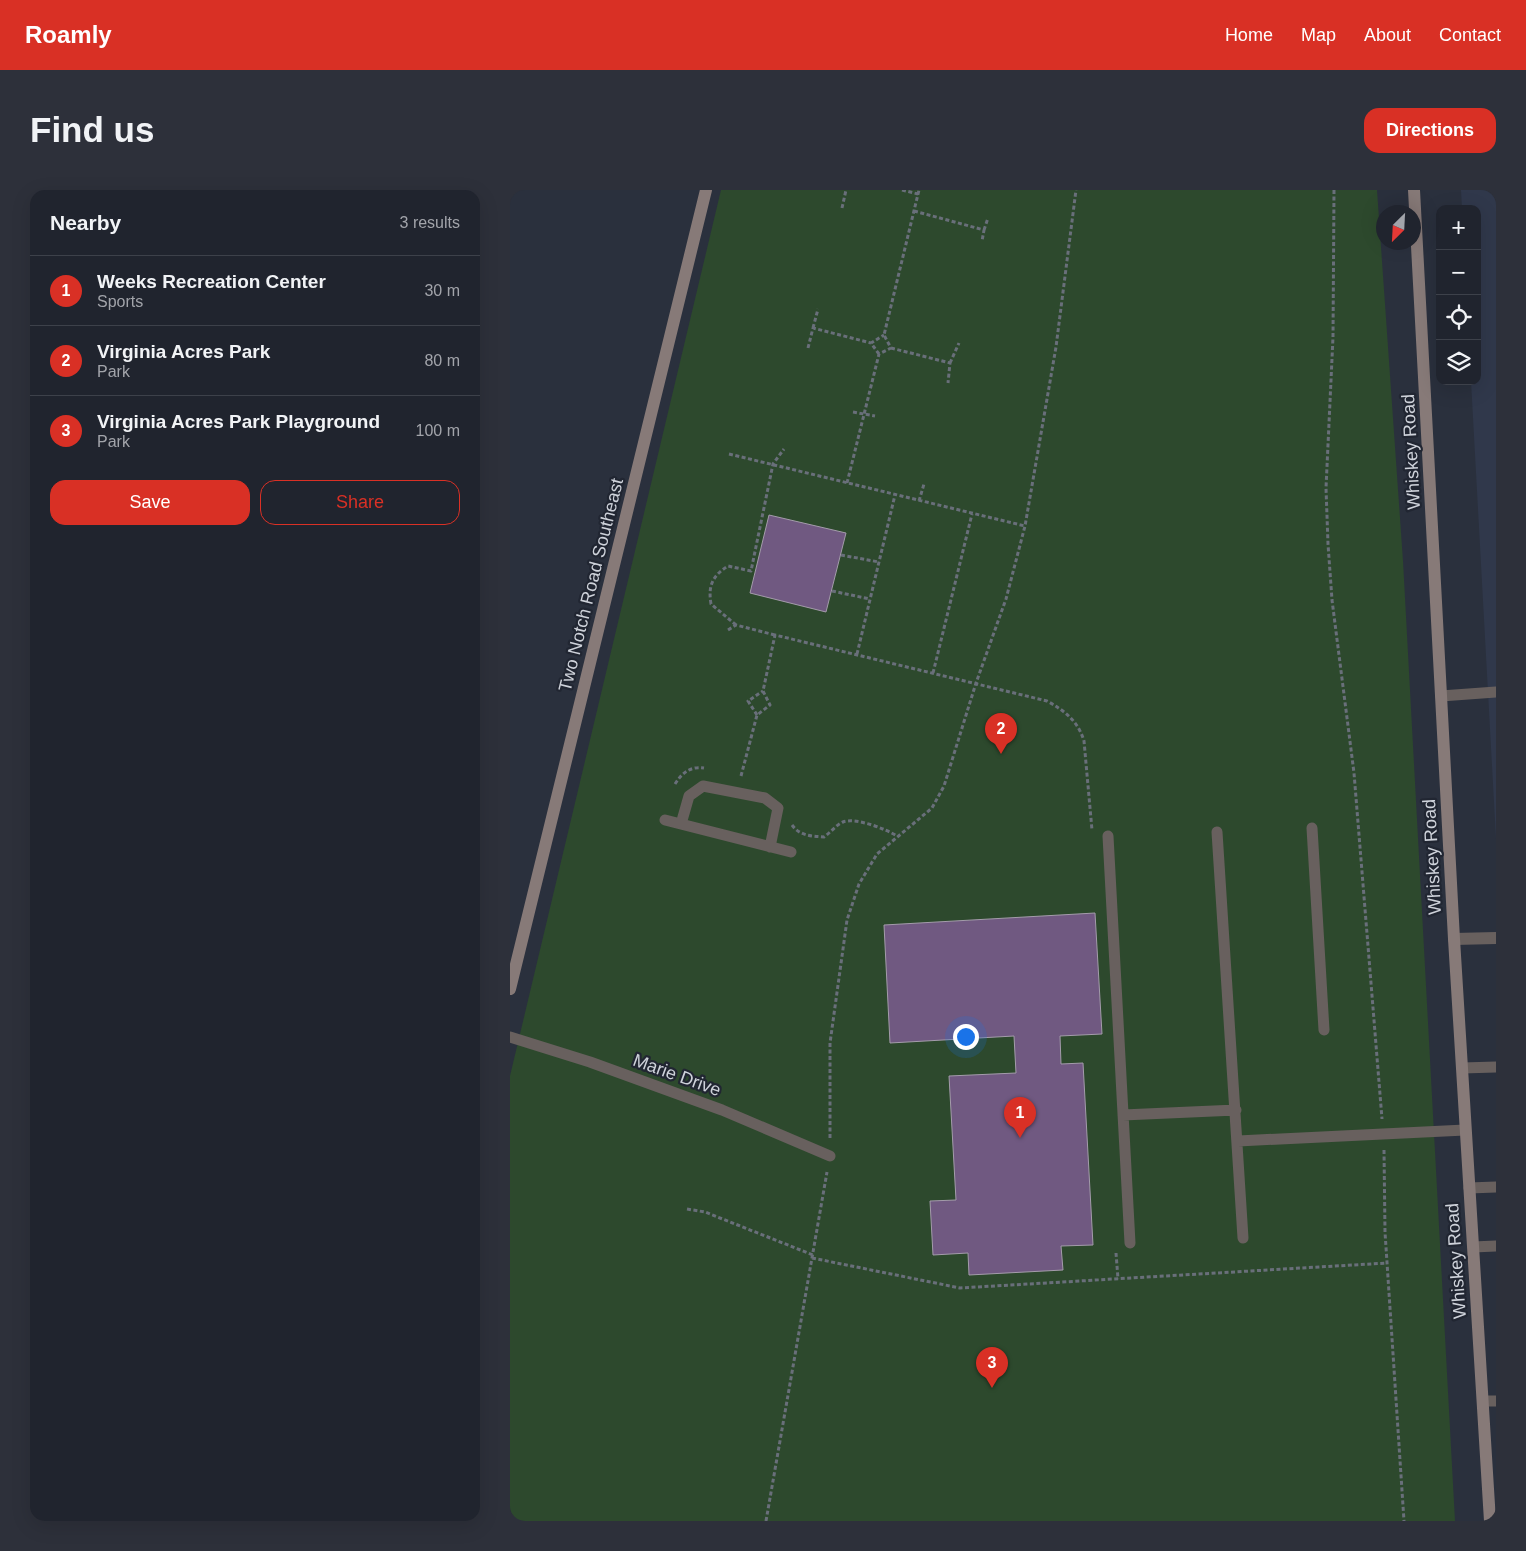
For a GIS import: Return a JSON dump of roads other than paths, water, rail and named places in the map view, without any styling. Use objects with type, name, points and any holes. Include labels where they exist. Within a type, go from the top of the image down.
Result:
[{"type":"main road","name":"Two Notch Road Southeast","points":[[510,989],[706,190]]},
{"type":"main road","name":"Whiskey Road","points":[[1414,190],[1465,1130],[1483,1401],[1492,1480],[1490,1521]]},
{"type":"street","points":[[1454,939],[1496,938]]},
{"type":"lane","points":[[1441,696],[1496,692]]},
{"type":"lane","points":[[681,824],[689,796],[703,786],[764,798],[778,808],[770,847]]},
{"type":"lane","points":[[665,820],[791,852]]},
{"type":"lane","points":[[1312,828],[1324,1030]]},
{"type":"lane","points":[[1217,832],[1243,1238]]},
{"type":"lane","points":[[1108,836],[1130,1243]]},
{"type":"lane","name":"Marie Drive","points":[[510,1036],[722,1110],[830,1156]]},
{"type":"lane","points":[[1462,1068],[1496,1067]]},
{"type":"lane","points":[[1123,1115],[1236,1110]]},
{"type":"lane","points":[[1238,1141],[1465,1130]]},
{"type":"lane","points":[[1469,1188],[1496,1187]]},
{"type":"lane","points":[[1473,1247],[1496,1246]]},
{"type":"lane","points":[[1483,1401],[1496,1400]]},
{"type":"place","name":"Virginia Acres Park","points":[[1001,754]]},
{"type":"place","name":"Weeks Recreation Center","points":[[1020,1138]]},
{"type":"place","name":"Virginia Acres Park Playground","points":[[992,1388]]}]
